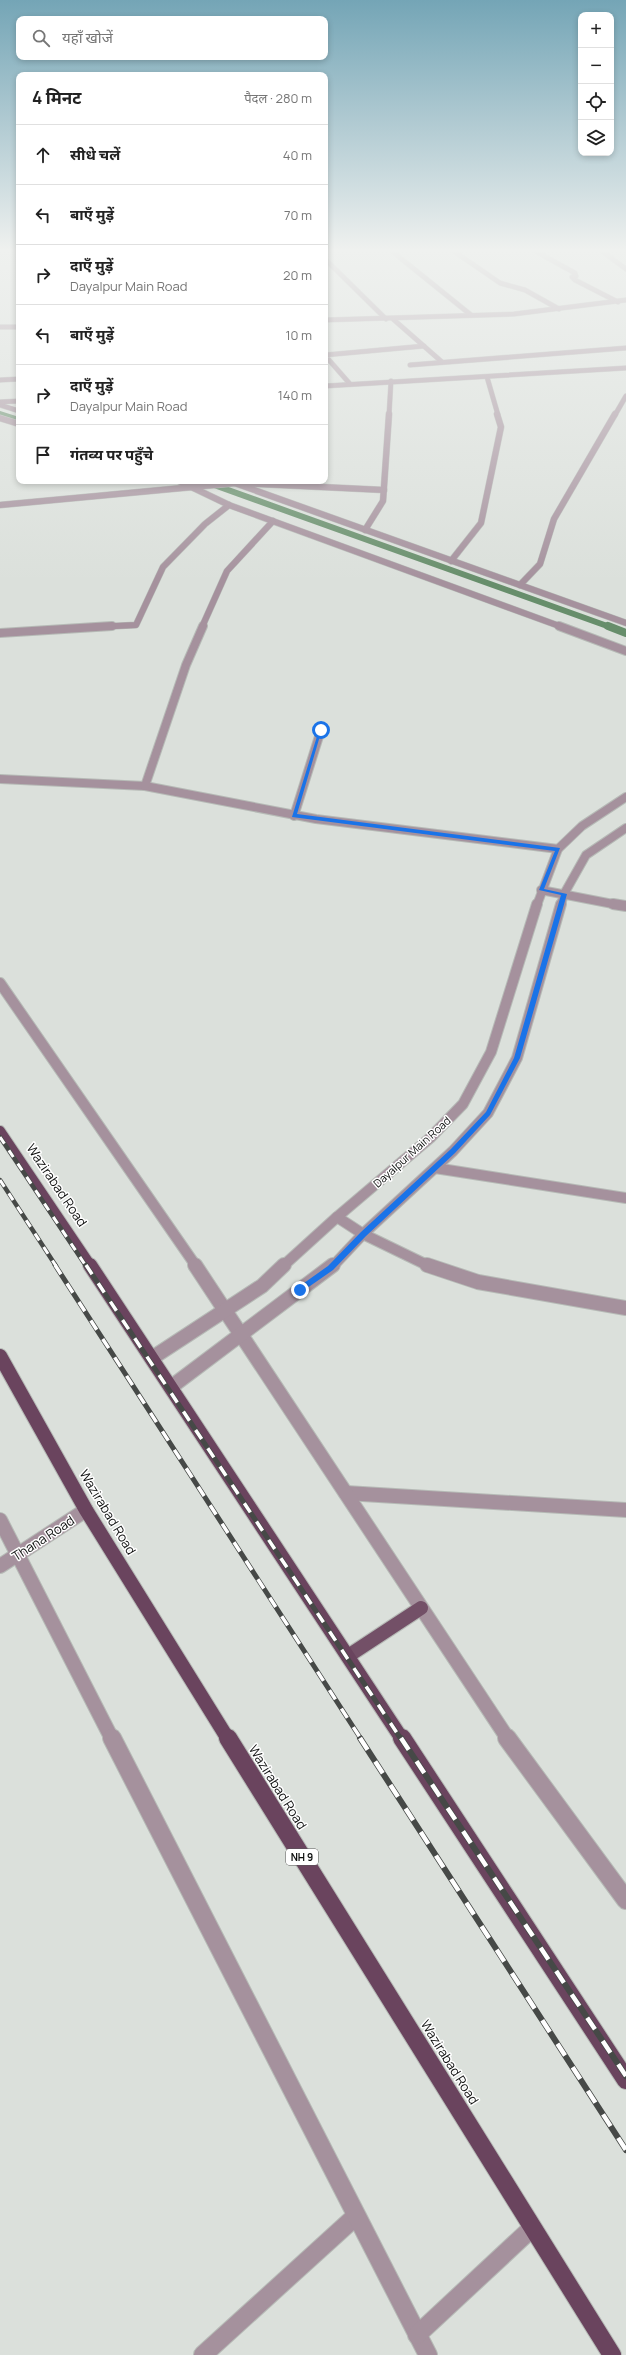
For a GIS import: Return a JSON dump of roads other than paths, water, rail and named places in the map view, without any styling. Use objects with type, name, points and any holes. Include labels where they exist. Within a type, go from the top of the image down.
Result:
[{"type":"highway","name":"Wazirabad Road","points":[[0,1131],[152,1358],[626,2080]]},
{"type":"highway","name":"Wazirabad Road","points":[[0,1356],[86,1510],[612,2355]]},
{"type":"main road","points":[[348,1656],[421,1608]]},
{"type":"street","points":[[331,362],[350,384]]},
{"type":"street","points":[[410,365],[442,362]]},
{"type":"street","points":[[328,386],[626,368]]},
{"type":"street","points":[[451,561],[481,523],[501,427],[487,377]]},
{"type":"street","points":[[0,380],[16,379]]},
{"type":"street","points":[[365,530],[383,501],[391,381]]},
{"type":"street","points":[[520,585],[540,564],[554,519],[626,396]]},
{"type":"street","points":[[0,403],[16,401]]},
{"type":"street","points":[[0,403],[16,410]]},
{"type":"street","points":[[0,418],[16,423]]},
{"type":"street","points":[[188,484],[229,505],[626,651]]},
{"type":"street","points":[[0,505],[223,484]]},
{"type":"street","points":[[241,484],[365,530],[626,623]]},
{"type":"street","points":[[273,484],[384,490]]},
{"type":"street","points":[[0,632],[136,625],[163,567],[205,524],[229,505]]},
{"type":"street","points":[[144,786],[186,665],[226,571],[273,521]]},
{"type":"street","points":[[294,816],[321,730]]},
{"type":"street","points":[[0,779],[144,786],[294,816],[558,849]]},
{"type":"street","name":"Dayalpur Main Road","points":[[152,1358],[262,1286],[336,1217],[430,1138],[463,1104],[491,1052],[541,890],[558,849],[582,826],[626,797]]},
{"type":"street","points":[[171,1387],[331,1268],[363,1234],[435,1168],[488,1113],[517,1058],[564,894],[586,855],[626,828]]},
{"type":"street","points":[[541,890],[626,906]]},
{"type":"street","points":[[0,983],[242,1335],[504,1734],[626,1900]]},
{"type":"street","points":[[435,1168],[626,1198]]},
{"type":"street","points":[[336,1217],[363,1234],[436,1270],[478,1282],[626,1308]]},
{"type":"street","points":[[346,1493],[626,1510]]},
{"type":"street","name":"Thana Road","points":[[0,1566],[18,1556],[86,1510]]},
{"type":"street","points":[[0,1520],[428,2355]]},
{"type":"street","points":[[203,2355],[356,2216]]},
{"type":"street","points":[[418,2335],[532,2228]]},
{"type":"waterway","points":[[3,415],[0,414],[16,419]]},
{"type":"waterway","points":[[211,484],[610,627]]},
{"type":"waterway","points":[[608,626],[626,633]]},
{"type":"railway","points":[[0,1137],[86,1266]]},
{"type":"railway","points":[[0,1180],[56,1266]]},
{"type":"railway","points":[[55,1265],[361,1739]]},
{"type":"railway","points":[[86,1265],[401,1739]]},
{"type":"railway","points":[[360,1738],[626,2150]]},
{"type":"railway","points":[[401,1738],[626,2076]]}]
